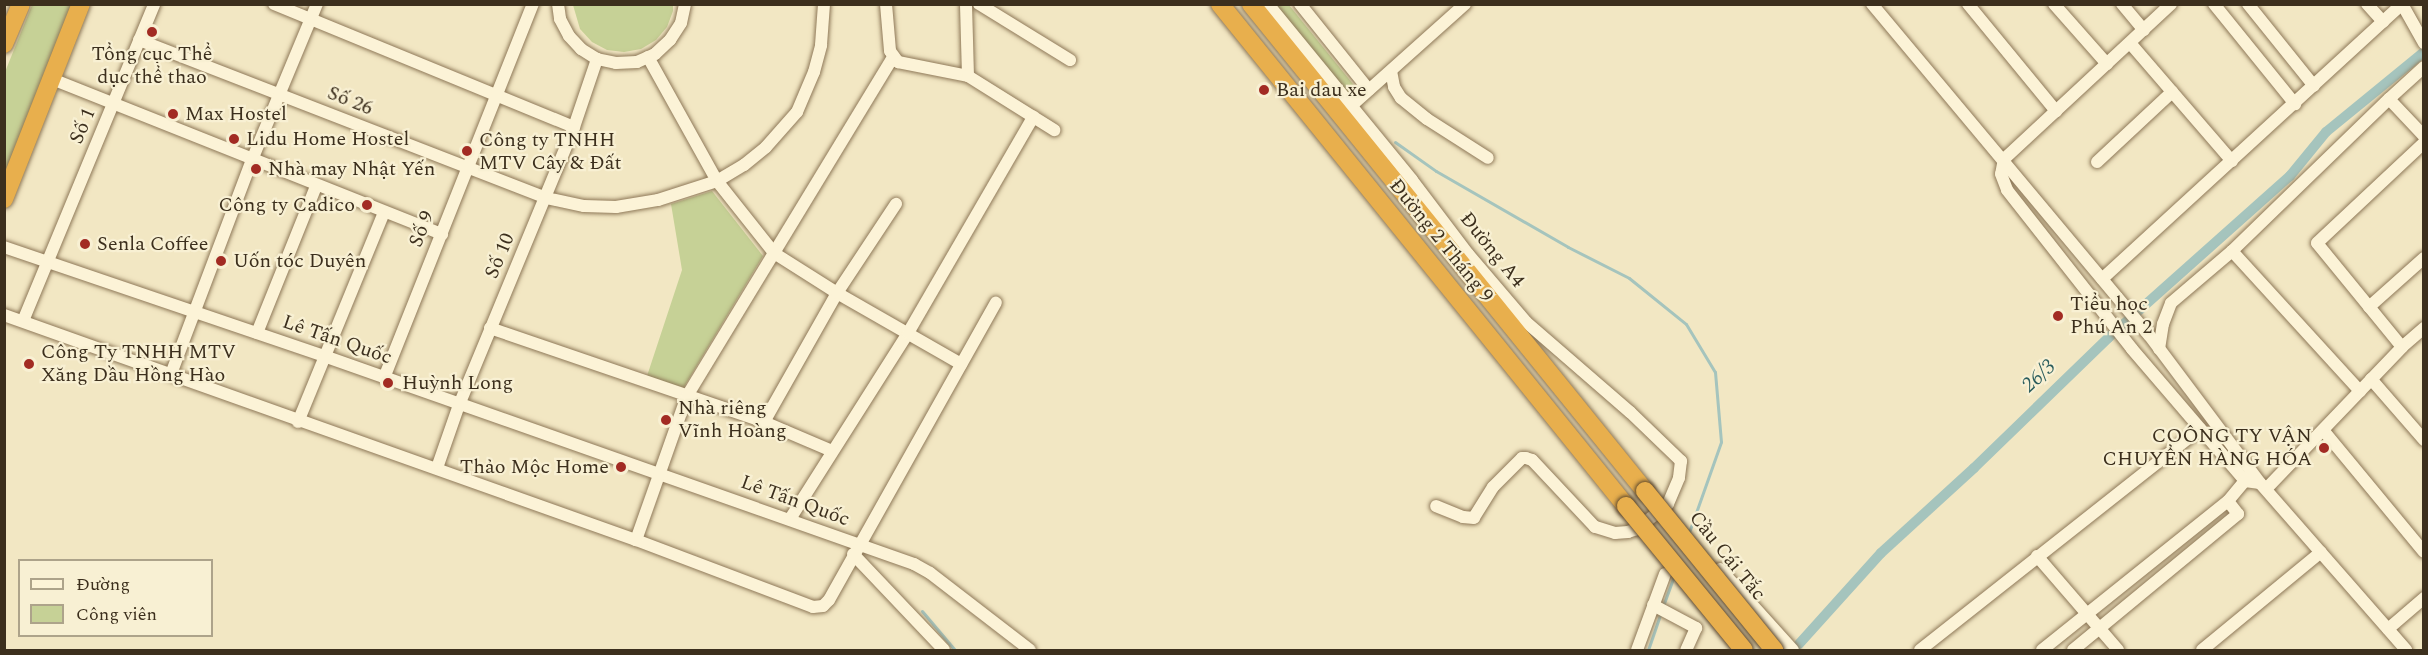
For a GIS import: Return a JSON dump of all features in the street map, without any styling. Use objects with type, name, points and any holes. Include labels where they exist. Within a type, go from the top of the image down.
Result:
[{"type":"highway","points":[[4,44],[21,4]]},
{"type":"highway","points":[[4,199],[81,4]]},
{"type":"highway","name":"Đường 2 Tháng 9","points":[[1221,4],[1744,651]]},
{"type":"highway","name":"Đường 2 Tháng 9","points":[[1251,4],[1645,490]]},
{"type":"highway","name":"Cầu Cái Tắc","points":[[1645,490],[1774,651]]},
{"type":"street","name":"Số 1","points":[[23,321],[154,4]]},
{"type":"street","points":[[274,4],[574,127]]},
{"type":"street","points":[[171,374],[252,160],[316,4]]},
{"type":"street","name":"Số 9","points":[[384,378],[533,4]]},
{"type":"street","points":[[558,4],[560,19],[569,36],[581,49],[597,59],[616,63],[637,62],[648,57],[670,40],[681,23],[685,4]]},
{"type":"street","name":"Số 26","points":[[139,40],[546,198],[584,206],[616,207],[658,200],[717,181],[744,165],[766,147],[796,112],[814,72],[821,45],[825,4]]},
{"type":"street","points":[[636,540],[687,396],[893,57],[886,4]]},
{"type":"street","points":[[966,4],[968,76]]},
{"type":"street","points":[[979,4],[1071,60]]},
{"type":"street","name":"Đường A4","points":[[1268,4],[1412,180],[1468,254],[1526,322],[1677,456],[1682,469],[1668,504],[1637,529],[1615,534],[1595,527],[1532,460],[1522,458],[1493,487],[1474,518],[1463,517],[1437,506]]},
{"type":"street","points":[[1300,4],[1369,90]]},
{"type":"street","points":[[1872,4],[2149,335],[2249,476]]},
{"type":"street","points":[[1968,4],[2056,111]]},
{"type":"street","points":[[2054,4],[2107,64]]},
{"type":"street","points":[[2122,4],[2144,30]]},
{"type":"street","points":[[2171,4],[2004,159],[2001,174],[2007,190],[2132,350],[2200,429],[2249,476],[2264,486],[2406,651]]},
{"type":"street","points":[[2214,4],[2295,104]]},
{"type":"street","points":[[2248,4],[2314,86]]},
{"type":"street","points":[[2367,4],[2383,22]]},
{"type":"street","points":[[2102,279],[2402,4],[2424,43]]},
{"type":"street","points":[[1351,106],[1456,7]]},
{"type":"street","points":[[2130,43],[2232,161]]},
{"type":"street","points":[[648,57],[717,181],[774,253],[837,293],[961,364]]},
{"type":"street","points":[[893,57],[906,65],[968,76],[1054,130]]},
{"type":"street","name":"Số 10","points":[[437,468],[459,405],[574,127],[597,59]]},
{"type":"street","points":[[2159,349],[2163,324],[2171,303],[2232,251],[2424,67]]},
{"type":"street","points":[[1391,70],[1394,87],[1401,98],[1427,119],[1488,158]]},
{"type":"street","points":[[52,79],[316,186],[442,234]]},
{"type":"street","points":[[2097,162],[2172,92]]},
{"type":"street","points":[[2389,99],[2424,136]]},
{"type":"street","points":[[790,519],[908,333],[1033,117]]},
{"type":"street","points":[[2402,347],[2317,242],[2424,143]]},
{"type":"street","points":[[257,333],[316,186]]},
{"type":"street","points":[[764,422],[837,293],[896,204]]},
{"type":"street","points":[[298,422],[384,212]]},
{"type":"street","name":"Lê Tấn Quốc","points":[[4,247],[790,519],[856,550],[922,568],[1030,651]]},
{"type":"street","points":[[2232,251],[2360,391]]},
{"type":"street","points":[[2368,307],[2424,258]]},
{"type":"street","points":[[4,315],[298,422],[437,468],[813,607],[823,606],[829,600],[996,303]]},
{"type":"street","points":[[490,328],[764,422],[832,450]]},
{"type":"street","points":[[2264,486],[2323,430],[2402,347],[2424,328]]},
{"type":"street","points":[[2371,380],[2424,440]]},
{"type":"street","points":[[1920,651],[2200,429]]},
{"type":"street","points":[[2323,430],[2424,552]]},
{"type":"street","points":[[2042,651],[2228,501],[2249,476]]},
{"type":"street","points":[[2073,651],[2238,514],[2228,501]]},
{"type":"street","points":[[856,550],[944,651]]},
{"type":"street","points":[[2202,651],[2321,552]]},
{"type":"street","points":[[2037,556],[2118,651]]},
{"type":"street","points":[[1720,569],[1793,651]]},
{"type":"street","points":[[1637,651],[1656,606],[1665,574]]},
{"type":"street","points":[[2388,629],[2424,598]]},
{"type":"street","points":[[1656,606],[1696,628],[1686,651]]},
{"type":"green space","points":[[32,5],[75,5],[5,178],[5,72]]},
{"type":"green space","points":[[573,5],[673,5],[673,11],[667,27],[656,40],[641,49],[624,52],[607,50],[592,42],[580,29]]},
{"type":"green space","points":[[1272,5],[1289,5],[1357,89],[1357,94],[1351,99]]},
{"type":"green space","points":[[712,191],[763,256],[684,387],[679,389],[646,379],[682,270],[671,204]]},
{"type":"waterway","name":"26/3","points":[[1799,644],[1881,553],[1974,468],[2108,338],[2290,176],[2326,132],[2424,52]]},
{"type":"waterway","points":[[1395,142],[1436,171],[1568,247],[1629,278],[1686,324],[1715,372],[1721,442],[1688,535]]},
{"type":"waterway","points":[[1663,606],[1674,576]]},
{"type":"waterway","points":[[922,611],[955,650]]},
{"type":"waterway","points":[[1648,650],[1661,612]]},
{"type":"place","name":"Tổng cục Thể dục thể thao","points":[[152,32]]},
{"type":"place","name":"Bai dau xe","points":[[1264,90]]},
{"type":"place","name":"Max Hostel","points":[[173,114]]},
{"type":"place","name":"Lidu Home Hostel","points":[[234,139]]},
{"type":"place","name":"Công ty TNHH MTV Cây & Đất","points":[[467,151]]},
{"type":"place","name":"Nhà may Nhật Yến","points":[[256,169]]},
{"type":"place","name":"Công ty Cadico","points":[[367,205]]},
{"type":"place","name":"Senla Coffee","points":[[85,244]]},
{"type":"place","name":"Uốn tóc Duyên","points":[[221,261]]},
{"type":"place","name":"Tiểu học Phú An 2","points":[[2058,316]]},
{"type":"place","name":"Công Ty TNHH MTV Xăng Dầu Hồng Hào","points":[[29,364]]},
{"type":"place","name":"Huỳnh Long","points":[[388,383]]},
{"type":"place","name":"Nhà riêng Vĩnh Hoàng","points":[[666,420]]},
{"type":"place","name":"COÔNG TY VẬN CHUYỂN HÀNG HÓA","points":[[2324,448]]},
{"type":"place","name":"Thảo Mộc Home","points":[[621,467]]}]
